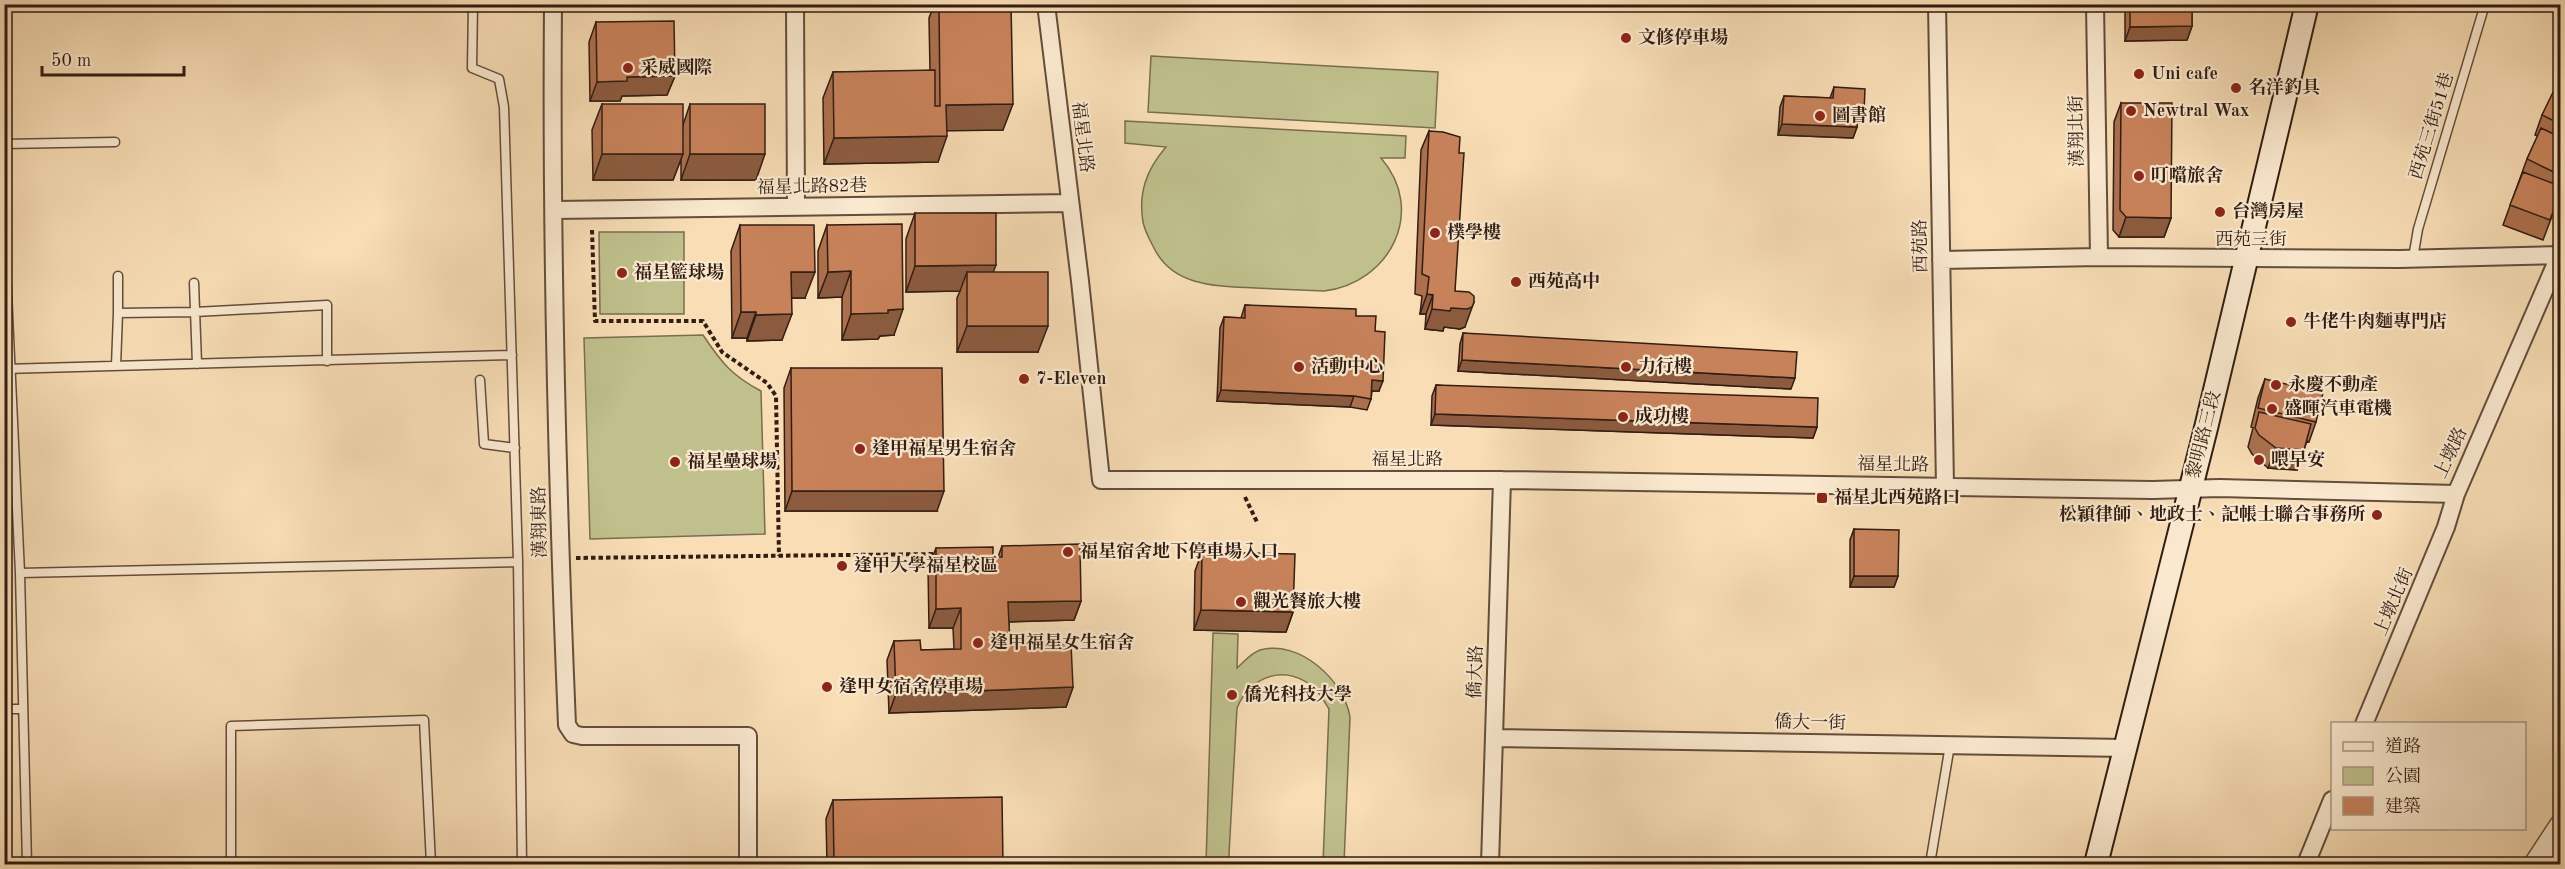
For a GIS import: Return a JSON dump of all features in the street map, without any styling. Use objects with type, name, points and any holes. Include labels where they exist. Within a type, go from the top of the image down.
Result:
[{"type":"main road","name":"黎明路三段","points":[[2096,864],[2191,488],[2307,4]]},
{"type":"street","name":"漢翔東路","points":[[553,4],[560,558],[567,725],[573,734],[582,736],[748,736],[748,864]]},
{"type":"street","points":[[795,4],[796,206]]},
{"type":"street","name":"福星北路","points":[[1046,4],[1101,480],[1502,480],[2153,490],[2191,488]]},
{"type":"street","name":"西苑路","points":[[1936,4],[1945,486]]},
{"type":"street","name":"漢翔北街","points":[[2095,4],[2099,257]]},
{"type":"street","name":"福星北路82巷","points":[[554,210],[1070,203]]},
{"type":"street","name":"西苑三街","points":[[1941,260],[2099,257],[2413,258],[2560,255]]},
{"type":"street","name":"上墩路","points":[[2191,488],[2456,494],[2560,255]]},
{"type":"street","name":"僑大路","points":[[1490,864],[1502,480]]},
{"type":"street","name":"上墩北街","points":[[2364,722],[2446,527],[2456,494]]},
{"type":"street","name":"僑大一街","points":[[1494,738],[2126,748]]},
{"type":"street","points":[[2306,864],[2331,802]]},
{"type":"street","points":[[2535,864],[2560,826]]},
{"type":"lane","points":[[473,4],[472,68],[499,80],[504,107],[518,562],[522,864]]},
{"type":"lane","name":"西苑三街51巷","points":[[2413,258],[2418,229],[2485,4]]},
{"type":"lane","points":[[4,144],[115,142]]},
{"type":"lane","points":[[4,228],[8,369],[20,573],[27,864]]},
{"type":"lane","points":[[116,366],[117,276]]},
{"type":"lane","points":[[194,283],[197,364]]},
{"type":"lane","points":[[118,313],[195,312],[327,305],[327,360]]},
{"type":"lane","points":[[8,369],[512,356]]},
{"type":"lane","points":[[480,380],[484,444],[515,448]]},
{"type":"lane","points":[[20,573],[518,562]]},
{"type":"lane","points":[[4,709],[23,709]]},
{"type":"lane","points":[[231,864],[231,726],[424,720],[431,864]]},
{"type":"lane","points":[[1930,864],[1950,745]]},
{"type":"path","points":[[592,230],[595,321],[703,321],[723,352],[767,383],[776,396],[779,556]]},
{"type":"path","points":[[1236,480],[1257,522]]},
{"type":"path","points":[[560,558],[941,554]]},
{"type":"green space","points":[[1151,56],[1438,72],[1435,128],[1148,112]]},
{"type":"green space","points":[[1125,121],[1406,136],[1405,158],[1381,158],[1394,179],[1401,200],[1401,221],[1394,241],[1383,259],[1367,274],[1347,285],[1324,291],[1211,285],[1184,277],[1162,261],[1149,239],[1143,222],[1143,191],[1149,172],[1166,147],[1125,143]]},
{"type":"green space","points":[[599,232],[684,232],[684,314],[600,314]]},
{"type":"green space","name":"福星壘球場","points":[[703,335],[728,368],[742,380],[761,391],[765,534],[590,539],[584,338]]},
{"type":"green space","points":[[1213,633],[1238,634],[1237,668],[1260,650],[1275,648],[1290,651],[1317,666],[1339,689],[1350,717],[1344,864],[1323,864],[1329,709],[1317,691],[1304,681],[1293,676],[1282,675],[1271,676],[1251,687],[1237,708],[1230,864],[1206,864]]},
{"type":"building","points":[[939,4],[1011,4],[1013,104],[946,105],[947,136],[834,138],[833,72],[935,70],[935,106],[940,106]]},
{"type":"building","points":[[2130,4],[2192,4],[2192,26],[2130,27]]},
{"type":"building","points":[[674,21],[675,76],[627,77],[627,81],[597,82],[596,22]]},
{"type":"building","points":[[2557,84],[2560,86],[2560,124],[2542,115]]},
{"type":"building","name":"圖書館","points":[[1834,87],[1865,89],[1864,112],[1858,112],[1857,127],[1782,124],[1784,96],[1833,98]]},
{"type":"building","name":"叮噹旅舍","points":[[2121,103],[2172,103],[2171,218],[2126,217],[2120,210]]},
{"type":"building","points":[[602,104],[683,104],[683,154],[602,154]]},
{"type":"building","points":[[690,104],[765,104],[765,154],[690,154]]},
{"type":"building","points":[[2541,128],[2560,137],[2560,175],[2527,159]]},
{"type":"building","name":"樸學樓","points":[[1429,131],[1460,137],[1459,153],[1464,153],[1455,291],[1469,292],[1474,296],[1472,307],[1467,309],[1451,308],[1450,311],[1432,309],[1433,295],[1427,294],[1429,277],[1422,274]]},
{"type":"building","points":[[2523,172],[2560,186],[2560,193],[2550,220],[2510,205]]},
{"type":"building","points":[[915,213],[996,213],[996,265],[915,266]]},
{"type":"building","points":[[902,224],[903,309],[888,310],[888,313],[851,314],[851,271],[828,272],[827,225]]},
{"type":"building","points":[[740,225],[814,225],[815,272],[791,272],[792,314],[756,315],[756,312],[741,312]]},
{"type":"building","points":[[967,272],[1048,272],[1048,326],[967,326]]},
{"type":"building","name":"活動中心","points":[[1245,305],[1356,309],[1356,316],[1376,316],[1375,331],[1385,332],[1383,381],[1372,380],[1371,399],[1354,396],[1221,390],[1224,317],[1245,318]]},
{"type":"building","points":[[1463,333],[1797,352],[1795,378],[1462,360]]},
{"type":"building","name":"逢甲福星男生宿舍","points":[[791,368],[942,368],[944,491],[792,491]]},
{"type":"building","points":[[2265,379],[2323,393],[2316,422],[2258,408]]},
{"type":"building","name":"成功樓","points":[[1436,385],[1818,398],[1817,427],[1435,414]]},
{"type":"building","points":[[2259,412],[2311,424],[2304,450],[2276,448],[2259,435],[2255,428]]},
{"type":"building","points":[[1854,529],[1899,530],[1898,576],[1854,576]]},
{"type":"building","name":"逢甲福星女生宿舍","points":[[1080,544],[1081,601],[1008,602],[1010,646],[1071,644],[1073,687],[896,694],[894,641],[920,640],[921,650],[961,649],[961,608],[936,609],[936,548],[993,547],[993,557],[1002,557],[1002,546]]},
{"type":"building","name":"觀光餐旅大樓","points":[[1202,552],[1295,554],[1293,612],[1201,610]]},
{"type":"building","points":[[1002,797],[1003,864],[834,864],[833,800]]},
{"type":"place","name":"文修停車場","points":[[1626,38]]},
{"type":"place","name":"采威國際","points":[[628,68]]},
{"type":"place","name":"Uni cafe","points":[[2139,74]]},
{"type":"place","name":"名洋釣具","points":[[2236,88]]},
{"type":"place","name":"Newtral Wax","points":[[2131,111]]},
{"type":"place","name":"圖書館","points":[[1820,116]]},
{"type":"place","name":"叮噹旅舍","points":[[2139,176]]},
{"type":"place","name":"台灣房屋","points":[[2220,212]]},
{"type":"place","name":"樸學樓","points":[[1435,233]]},
{"type":"place","name":"福星籃球場","points":[[622,273]]},
{"type":"place","name":"西苑高中","points":[[1516,282]]},
{"type":"place","name":"牛佬牛肉麵專門店","points":[[2291,322]]},
{"type":"place","name":"活動中心","points":[[1299,367]]},
{"type":"place","name":"力行樓","points":[[1626,367]]},
{"type":"place","name":"7-Eleven","points":[[1024,379]]},
{"type":"place","name":"永慶不動產","points":[[2276,385]]},
{"type":"place","name":"盛暉汽車電機","points":[[2272,409]]},
{"type":"place","name":"成功樓","points":[[1623,417]]},
{"type":"place","name":"逢甲福星男生宿舍","points":[[860,449]]},
{"type":"place","name":"喂早安","points":[[2259,460]]},
{"type":"place","name":"福星壘球場","points":[[675,462]]},
{"type":"place","name":"福星北西苑路口","points":[[1822,498]]},
{"type":"place","name":"松穎律師、地政士、記帳士聯合事務所","points":[[2377,515]]},
{"type":"place","name":"福星宿舍地下停車場入口","points":[[1068,552]]},
{"type":"place","name":"逢甲大學福星校區","points":[[842,566]]},
{"type":"place","name":"觀光餐旅大樓","points":[[1241,602]]},
{"type":"place","name":"逢甲福星女生宿舍","points":[[978,643]]},
{"type":"place","name":"逢甲女宿舍停車場","points":[[827,687]]},
{"type":"place","name":"僑光科技大學","points":[[1232,695]]}]
